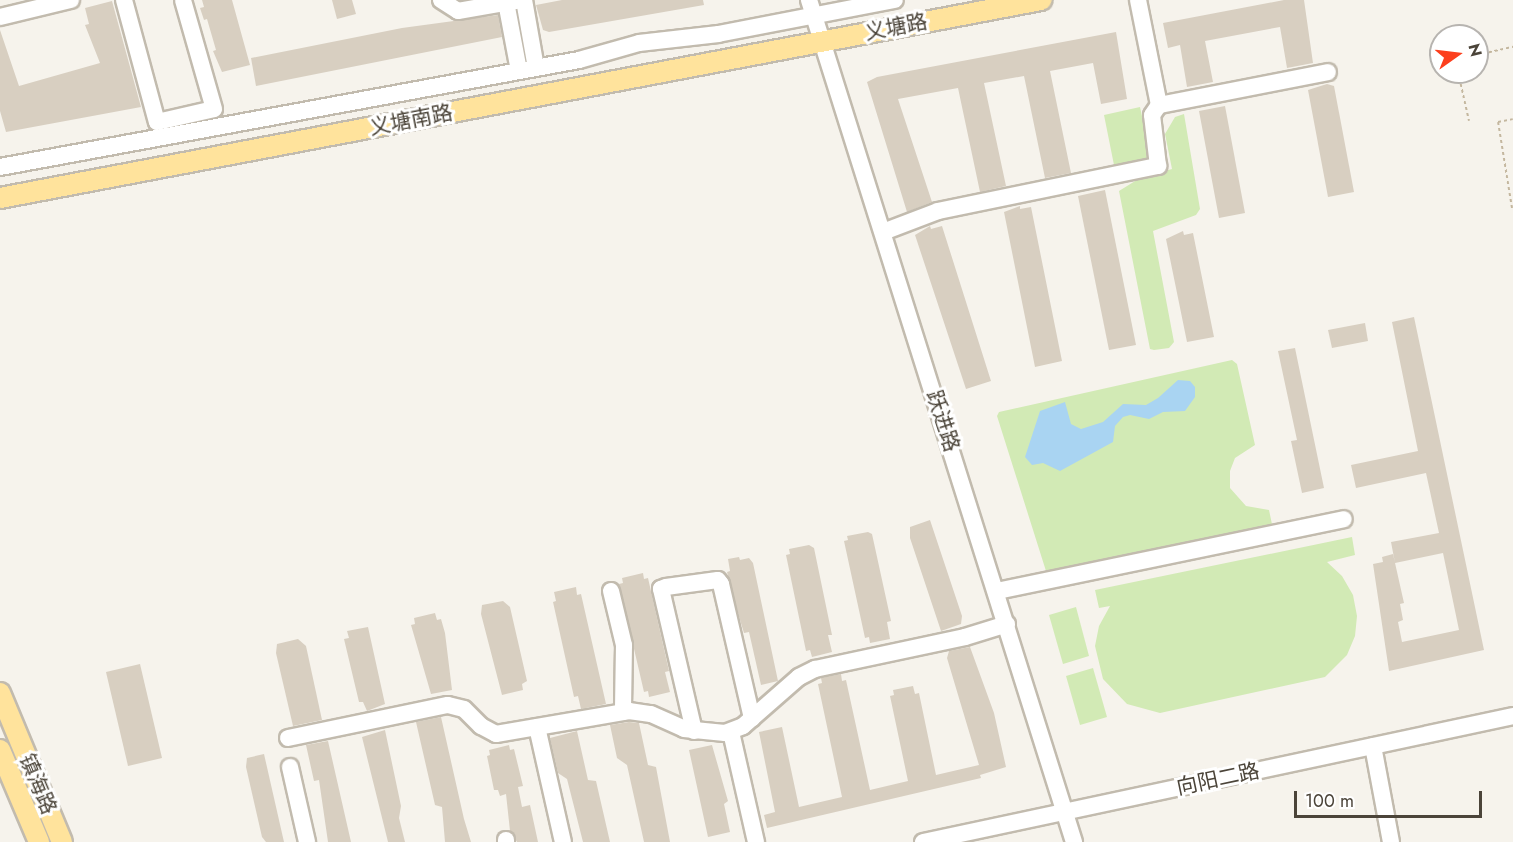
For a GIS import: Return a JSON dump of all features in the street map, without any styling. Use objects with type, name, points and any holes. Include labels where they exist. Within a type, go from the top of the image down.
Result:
[{"type":"main road","name":"义塘路","points":[[816,21],[968,0]]},
{"type":"main road","name":"义塘路","points":[[816,21],[1041,0]]},
{"type":"main road","name":"义塘南路","points":[[0,184],[189,132],[816,21]]},
{"type":"main road","name":"义塘南路","points":[[0,198],[816,21]]},
{"type":"main road","name":"镇海路","points":[[0,693],[63,842]]},
{"type":"main road","name":"镇海路","points":[[0,750],[39,842]]},
{"type":"street","points":[[0,17],[37,4],[71,0]]},
{"type":"street","points":[[124,0],[157,122],[189,132]]},
{"type":"street","points":[[183,0],[214,109],[189,132]]},
{"type":"street","points":[[441,0],[458,11],[517,1],[528,70]]},
{"type":"street","points":[[0,167],[528,70],[639,43],[816,21],[895,0]]},
{"type":"street","points":[[1138,0],[1159,105]]},
{"type":"street","name":"跃进路","points":[[816,21],[1074,842]]},
{"type":"street","points":[[884,232],[938,211],[1158,166],[1152,115],[1159,105],[1328,72]]},
{"type":"street","points":[[997,591],[1344,519]]},
{"type":"street","points":[[694,731],[661,589],[666,587],[718,580],[722,584],[752,718]]},
{"type":"street","points":[[611,591],[624,645],[623,712]]},
{"type":"street","points":[[288,738],[448,705],[464,709],[481,726],[496,734],[623,712],[651,714],[694,731],[731,732],[752,718],[799,677],[815,669],[965,637],[1007,624]]},
{"type":"street","name":"向阳二路","points":[[923,842],[1513,716]]},
{"type":"street","points":[[537,727],[563,842]]},
{"type":"street","points":[[731,732],[756,842]]},
{"type":"street","points":[[1373,746],[1391,842]]},
{"type":"street","points":[[290,767],[307,842]]},
{"type":"path","points":[[1489,52],[1513,47]]},
{"type":"path","points":[[1461,84],[1469,122]]},
{"type":"path","points":[[1512,208],[1498,122],[1513,119]]},
{"type":"path","points":[[1508,184],[1513,183]]},
{"type":"green space","points":[[1140,107],[1152,162],[1115,170],[1104,115]]},
{"type":"green space","points":[[1184,114],[1200,209],[1196,215],[1153,231],[1174,342],[1169,348],[1154,350],[1150,349],[1119,191],[1140,178],[1172,169],[1165,134],[1175,117]]},
{"type":"green space","points":[[1232,360],[1237,364],[1255,445],[1235,458],[1230,471],[1230,488],[1246,506],[1269,510],[1273,529],[1046,571],[997,416],[999,412]]},
{"type":"green space","points":[[1352,537],[1355,555],[1327,562],[1342,576],[1353,595],[1357,616],[1355,636],[1347,655],[1325,677],[1160,713],[1127,704],[1103,679],[1095,646],[1099,626],[1110,606],[1099,608],[1095,590]]},
{"type":"green space","points":[[1076,607],[1089,656],[1063,664],[1049,615]]},
{"type":"green space","points":[[1093,668],[1107,717],[1080,725],[1066,676]]},
{"type":"water","points":[[1178,380],[1190,381],[1195,387],[1195,397],[1185,411],[1163,412],[1149,419],[1130,415],[1123,417],[1115,426],[1113,442],[1060,471],[1043,463],[1032,465],[1025,457],[1040,411],[1065,402],[1071,424],[1081,429],[1103,422],[1123,404],[1146,405],[1158,398]]},
{"type":"building","points":[[202,0],[232,0],[250,65],[222,72],[213,51],[216,50],[207,19],[204,20],[200,8],[204,7]]},
{"type":"building","points":[[332,0],[352,0],[356,14],[337,19]]},
{"type":"building","points":[[562,0],[703,0],[704,5],[549,32],[543,30],[536,5]]},
{"type":"building","points":[[1284,0],[1304,0],[1313,63],[1287,68],[1280,27],[1205,41],[1213,82],[1187,87],[1180,45],[1168,48],[1163,23]]},
{"type":"building","points":[[112,1],[141,107],[6,132],[0,111],[0,30],[19,86],[100,63],[85,25],[89,24],[85,8]]},
{"type":"building","points":[[498,15],[502,37],[256,86],[251,58],[402,28]]},
{"type":"building","points":[[1116,32],[1127,99],[1101,104],[1093,63],[1050,71],[1071,173],[1045,178],[1024,76],[984,83],[1006,186],[980,192],[958,88],[898,99],[932,202],[907,212],[867,82],[877,77]]},
{"type":"building","points":[[1327,84],[1334,86],[1354,192],[1328,197],[1308,90]]},
{"type":"building","points":[[1225,106],[1245,213],[1219,218],[1199,111]]},
{"type":"building","points":[[1105,190],[1136,345],[1109,350],[1078,196]]},
{"type":"building","points":[[1020,206],[1020,209],[1031,207],[1062,361],[1035,367],[1004,212]]},
{"type":"building","points":[[930,226],[931,229],[942,226],[991,381],[966,389],[915,235]]},
{"type":"building","points":[[1183,231],[1184,235],[1193,233],[1214,337],[1187,342],[1166,239]]},
{"type":"building","points":[[1414,317],[1484,650],[1389,671],[1373,564],[1383,562],[1382,557],[1393,554],[1395,562],[1391,542],[1439,533],[1426,473],[1356,488],[1351,465],[1418,451],[1392,322]],"holes":[[[1443,553],[1459,630],[1402,642],[1398,622],[1403,620],[1400,604],[1404,603],[1395,563]]]},
{"type":"building","points":[[1365,323],[1368,341],[1332,348],[1328,330]]},
{"type":"building","points":[[1295,348],[1324,488],[1302,493],[1291,441],[1297,440],[1278,351]]},
{"type":"building","points":[[930,520],[962,616],[961,624],[941,631],[910,538],[910,527]]},
{"type":"building","points":[[868,532],[872,534],[891,621],[887,622],[890,639],[870,643],[869,637],[865,638],[844,541],[848,540],[847,536]]},
{"type":"building","points":[[809,545],[814,548],[832,635],[828,635],[832,652],[812,657],[810,650],[806,651],[786,555],[790,554],[789,549]]},
{"type":"building","points":[[739,557],[740,560],[749,558],[753,563],[778,681],[761,685],[749,632],[744,633],[727,572],[730,571],[728,559]]},
{"type":"building","points":[[643,573],[644,579],[648,578],[669,671],[665,672],[670,692],[649,697],[648,691],[644,692],[619,584],[623,583],[622,578]]},
{"type":"building","points":[[576,587],[577,595],[581,594],[606,704],[581,709],[578,696],[574,697],[553,602],[556,601],[554,592]]},
{"type":"building","points":[[503,601],[510,607],[527,681],[522,684],[523,690],[502,695],[481,614],[482,605]]},
{"type":"building","points":[[435,613],[437,620],[441,619],[445,633],[452,690],[431,694],[411,625],[415,624],[414,618]]},
{"type":"building","points":[[368,627],[385,704],[367,711],[363,702],[359,702],[344,639],[349,638],[347,631]]},
{"type":"building","points":[[298,639],[306,646],[322,720],[293,726],[276,653],[277,644]]},
{"type":"building","points":[[970,647],[994,713],[1006,767],[980,775],[981,778],[767,828],[764,815],[775,812],[759,732],[782,727],[799,807],[842,797],[818,684],[822,683],[821,678],[841,674],[842,681],[846,680],[870,790],[908,781],[890,696],[894,695],[893,690],[913,686],[915,694],[919,693],[936,775],[979,765],[947,658],[949,651]]},
{"type":"building","points":[[140,664],[162,758],[128,766],[106,672]]},
{"type":"building","points":[[441,717],[471,842],[445,842],[442,807],[435,805],[416,722]]},
{"type":"building","points":[[639,723],[648,765],[656,767],[670,842],[644,842],[627,765],[617,758],[610,725]]},
{"type":"building","points":[[385,730],[401,806],[399,818],[405,842],[388,842],[362,737]]},
{"type":"building","points":[[577,731],[588,780],[596,781],[610,842],[583,842],[567,779],[558,773],[550,738]]},
{"type":"building","points":[[328,741],[351,842],[328,842],[319,780],[314,781],[306,745]]},
{"type":"building","points":[[509,745],[510,750],[514,749],[523,786],[518,787],[522,807],[530,805],[538,842],[517,842],[510,831],[506,794],[500,796],[498,790],[494,790],[487,756],[490,755],[489,750]]},
{"type":"building","points":[[712,745],[728,801],[724,804],[730,832],[708,837],[689,750]]},
{"type":"building","points":[[264,754],[284,842],[266,842],[262,837],[246,767],[247,758]]}]
